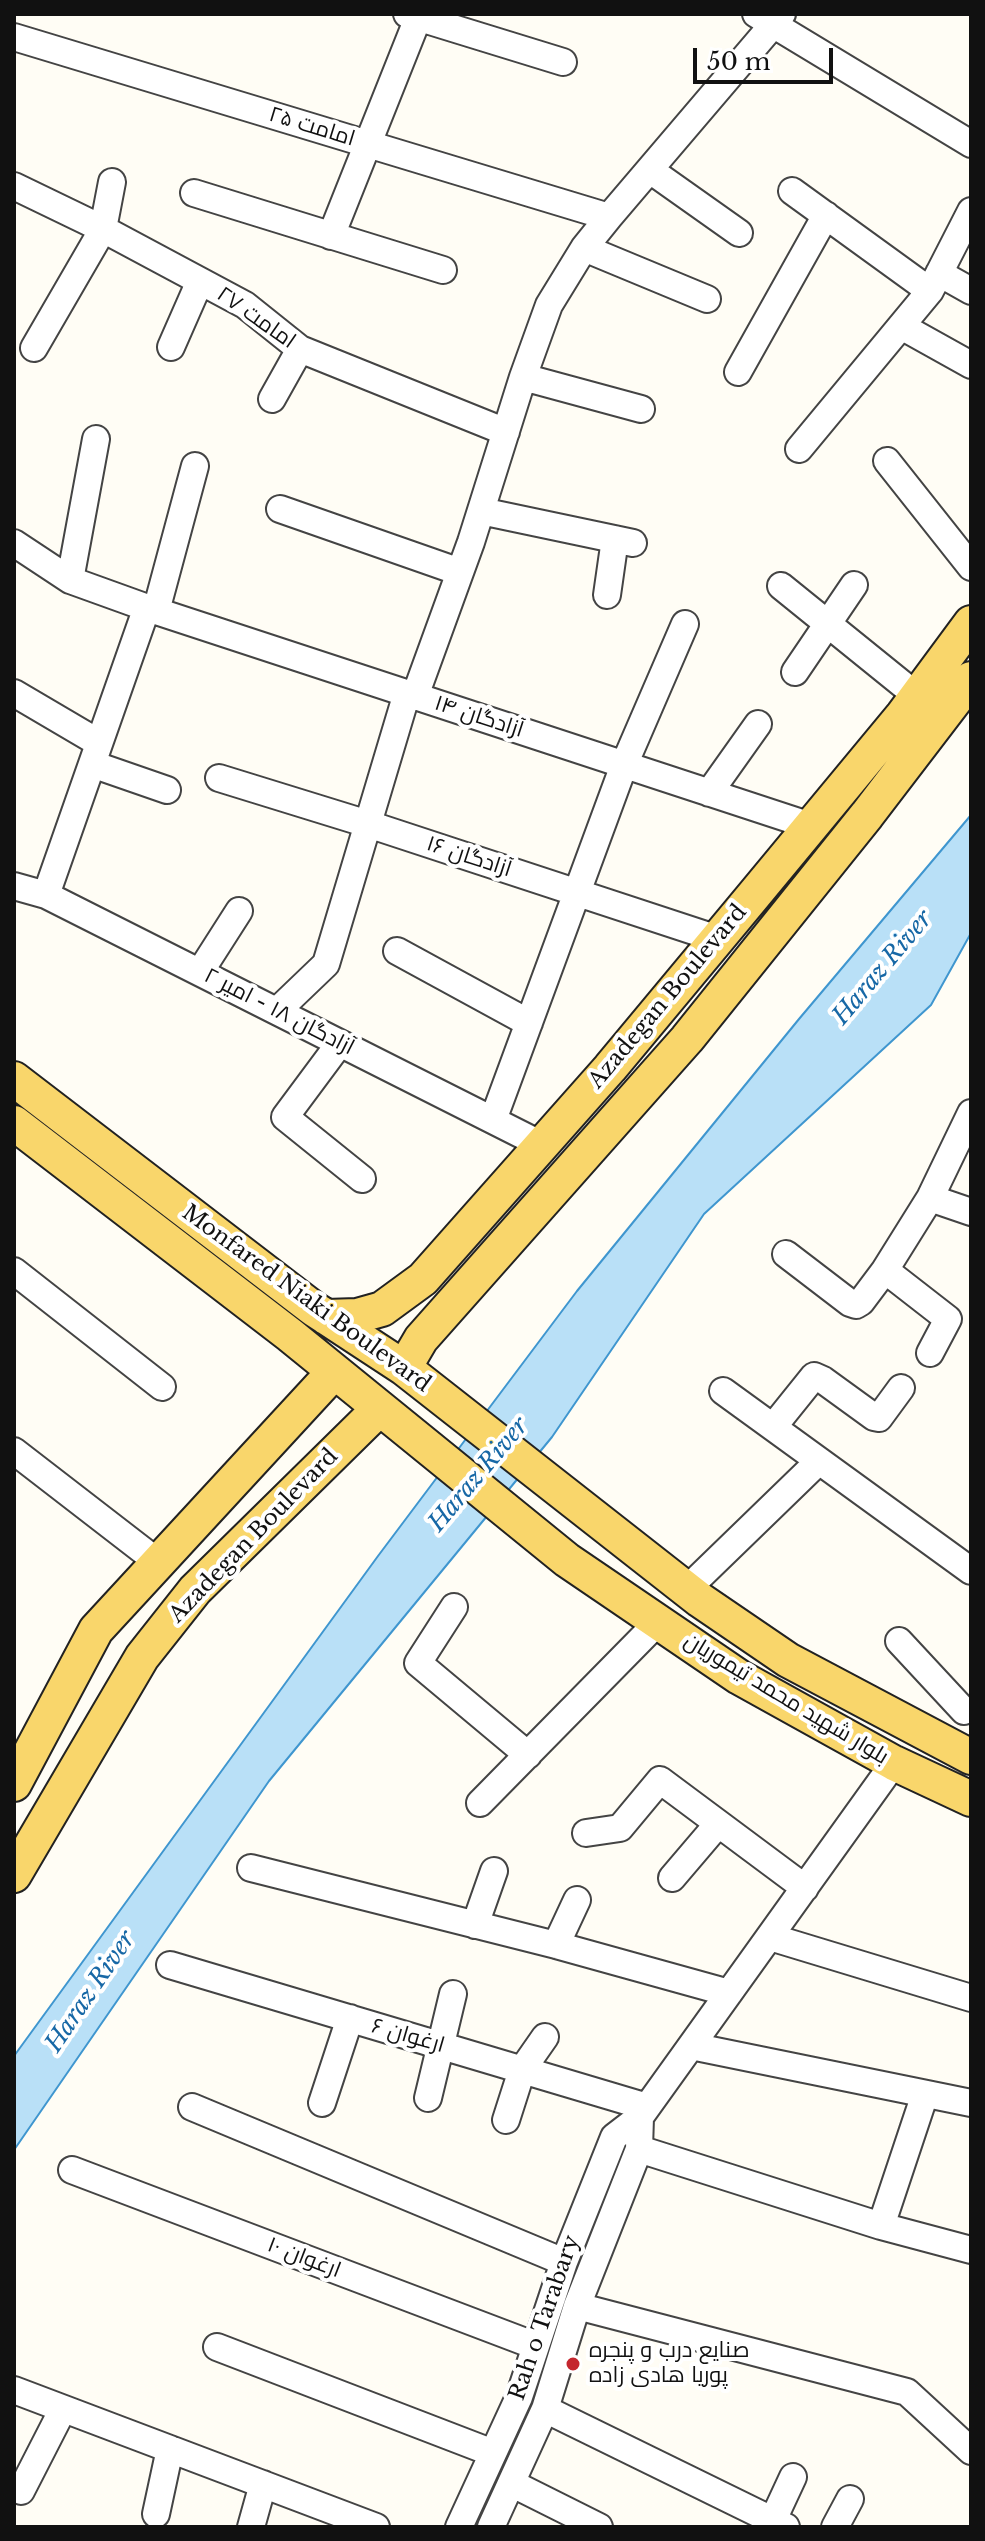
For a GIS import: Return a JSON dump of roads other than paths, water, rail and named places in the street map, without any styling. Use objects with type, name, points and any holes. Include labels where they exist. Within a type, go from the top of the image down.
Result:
[{"type":"main road","name":"Azadegan Boulevard","points":[[326,1317],[357,1316],[382,1309],[423,1279],[620,1056],[718,939],[917,696],[971,623]]},
{"type":"main road","name":"Azadegan Boulevard","points":[[404,1368],[421,1339],[687,1039],[867,815],[971,679]]},
{"type":"main road","points":[[620,1056],[653,1078]]},
{"type":"main road","name":"Monfared Niaki Boulevard","points":[[14,1079],[326,1317],[404,1368],[596,1521]]},
{"type":"main road","name":"Monfared Niaki Boulevard","points":[[14,1123],[334,1372],[567,1560]]},
{"type":"main road","points":[[69,1166],[87,1161],[91,1155],[91,1138]]},
{"type":"main road","points":[[118,1203],[119,1186],[124,1181],[142,1178]]},
{"type":"main road","points":[[14,1784],[96,1630],[334,1372]]},
{"type":"main road","name":"Azadegan Boulevard","points":[[14,1875],[142,1657],[195,1590],[379,1409]]},
{"type":"main road","name":"بلوار شهید محمد تیموریان","points":[[596,1521],[686,1590],[788,1660],[971,1757]]},
{"type":"main road","name":"بلوار شهید محمد تیموریان","points":[[567,1560],[739,1677],[894,1763],[971,1799]]},
{"type":"main road","points":[[159,1563],[195,1590]]},
{"type":"main road","points":[[658,1622],[686,1590]]},
{"type":"main road","points":[[687,1641],[716,1611]]},
{"type":"street","points":[[331,236],[368,144],[412,16],[563,62]]},
{"type":"street","points":[[277,1011],[326,964],[411,694],[460,572],[523,377],[549,305],[584,248],[771,18],[971,144]]},
{"type":"street","name":"امامت ۲۵","points":[[14,37],[609,217]]},
{"type":"street","points":[[650,170],[739,233]]},
{"type":"street","points":[[34,348],[103,229],[112,182]]},
{"type":"street","points":[[792,191],[934,282],[971,291]]},
{"type":"street","points":[[194,193],[443,270]]},
{"type":"street","name":"امامت ۲۷","points":[[18,197],[103,229],[245,305],[300,349],[506,432]]},
{"type":"street","points":[[799,449],[934,282],[971,211]]},
{"type":"street","points":[[738,372],[826,215]]},
{"type":"street","points":[[584,248],[707,299]]},
{"type":"street","points":[[171,347],[200,281]]},
{"type":"street","points":[[901,326],[971,365]]},
{"type":"street","points":[[272,399],[300,349]]},
{"type":"street","points":[[523,377],[641,409]]},
{"type":"street","points":[[70,580],[96,439]]},
{"type":"street","points":[[887,461],[971,567]]},
{"type":"street","points":[[46,895],[96,753],[152,609],[195,466]]},
{"type":"street","points":[[280,509],[460,572]]},
{"type":"street","points":[[481,511],[624,541],[607,595]]},
{"type":"street","name":"آزادگان ۱۴","points":[[14,543],[70,580],[811,826]]},
{"type":"street","points":[[795,672],[854,585]]},
{"type":"street","points":[[781,586],[917,696]]},
{"type":"street","points":[[493,1120],[624,765],[685,624]]},
{"type":"street","points":[[14,693],[96,753],[167,790]]},
{"type":"street","points":[[709,793],[758,724]]},
{"type":"street","name":"آزادگان ۱۶","points":[[219,778],[718,939]]},
{"type":"street","name":"آزادگان ۱۸ - امیر ۲","points":[[14,886],[46,895],[542,1145]]},
{"type":"street","points":[[200,972],[239,911]]},
{"type":"street","points":[[397,951],[529,1023]]},
{"type":"street","points":[[340,1043],[285,1117],[362,1179]]},
{"type":"street","points":[[786,1254],[850,1303],[856,1305],[861,1302],[930,1198],[971,1113]]},
{"type":"street","points":[[930,1198],[971,1212]]},
{"type":"street","points":[[885,1270],[948,1319],[930,1353]]},
{"type":"street","points":[[14,1271],[162,1387]]},
{"type":"street","points":[[773,1427],[814,1376],[879,1418],[901,1388]]},
{"type":"street","points":[[723,1391],[971,1571]]},
{"type":"street","points":[[14,1451],[159,1563]]},
{"type":"street","points":[[686,1590],[819,1461]]},
{"type":"street","points":[[454,1607],[418,1663],[528,1755]]},
{"type":"street","points":[[480,1803],[658,1622]]},
{"type":"street","points":[[899,1641],[968,1709],[930,1737]]},
{"type":"street","name":"Rah o Tarabary","points":[[459,2527],[519,2397],[564,2262],[614,2137],[643,2112],[894,1763]]},
{"type":"street","points":[[586,1833],[620,1828],[660,1780],[805,1888]]},
{"type":"street","points":[[672,1878],[718,1824]]},
{"type":"street","points":[[251,1868],[556,1945],[729,1993]]},
{"type":"street","points":[[475,1925],[494,1871]]},
{"type":"street","points":[[556,1945],[577,1900]]},
{"type":"street","points":[[770,1937],[971,1998]]},
{"type":"street","name":"ارغوان ۶","points":[[170,1965],[522,2070],[643,2112]]},
{"type":"street","points":[[428,2098],[453,1994]]},
{"type":"street","points":[[322,2103],[350,2018]]},
{"type":"street","points":[[506,2120],[522,2070],[545,2037]]},
{"type":"street","points":[[691,2046],[971,2103]]},
{"type":"street","points":[[881,2226],[925,2094]]},
{"type":"street","points":[[192,2107],[564,2262]]},
{"type":"street","name":"Rah o Tarabary","points":[[491,2527],[545,2409],[577,2306],[639,2149],[643,2112]]},
{"type":"street","points":[[639,2149],[881,2226],[971,2250]]},
{"type":"street","name":"ارغوان ۱۰","points":[[72,2170],[536,2346]]},
{"type":"street","points":[[577,2306],[907,2392],[971,2451]]},
{"type":"street","points":[[217,2347],[493,2453]]},
{"type":"street","points":[[14,2390],[376,2527]]},
{"type":"street","points":[[21,2491],[63,2409]]},
{"type":"street","points":[[545,2409],[780,2524],[793,2477]]},
{"type":"street","points":[[156,2514],[170,2449]]},
{"type":"street","points":[[511,2483],[599,2527]]},
{"type":"street","points":[[251,2527],[263,2484]]},
{"type":"street","points":[[835,2527],[850,2499]]},
{"type":"water","name":"Haraz River","points":[[971,815],[971,933],[931,1005],[704,1214],[552,1437],[269,1781],[14,2150],[14,2056],[378,1556],[577,1291],[799,1019]]},
{"type":"place","name":"صنایع درب و پنجره پوریا هادی زاده","points":[[573,2364]]}]
